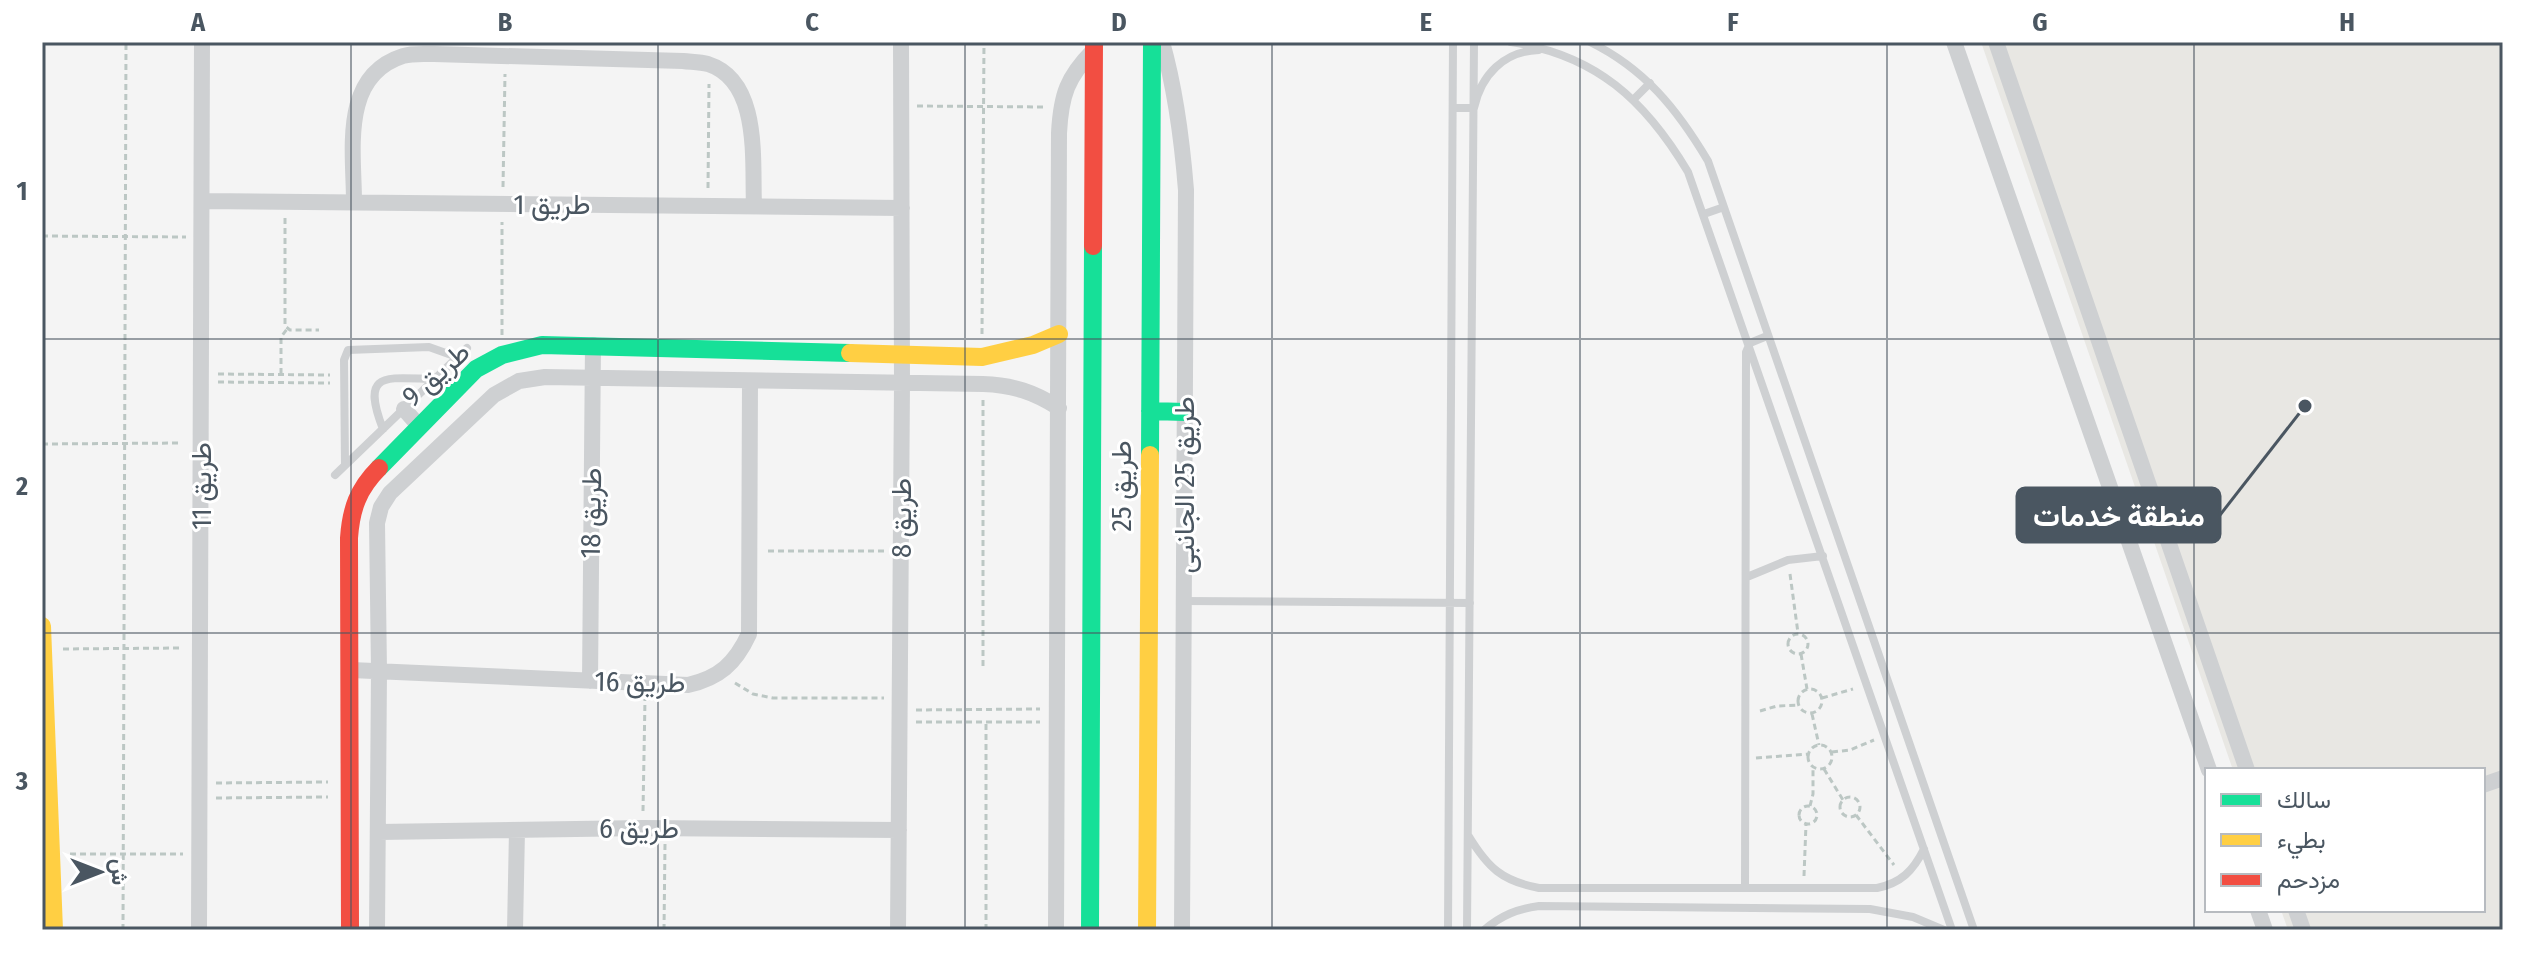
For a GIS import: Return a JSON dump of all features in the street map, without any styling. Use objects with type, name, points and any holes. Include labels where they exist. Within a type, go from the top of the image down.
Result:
[{"type":"street","name":"طريق 11","points":[[199,930],[202,42]]},
{"type":"street","points":[[901,42],[901,106]]},
{"type":"street","name":"طريق 25","points":[[1147,930],[1152,42]]},
{"type":"street","name":"طريق 25 الجانبى","points":[[1162,42],[1181,129],[1186,190],[1182,930]]},
{"type":"street","points":[[1974,42],[1954,44],[2208,768]]},
{"type":"street","points":[[1996,42],[2246,768]]},
{"type":"street","points":[[1056,930],[1060,108],[1077,66],[1094,46]]},
{"type":"street","name":"طريق 25","points":[[1090,930],[1094,46]]},
{"type":"street","points":[[354,202],[354,114],[361,88],[380,67],[404,55],[709,64],[730,77],[744,97],[750,120],[754,205]]},
{"type":"street","name":"طريق 8","points":[[898,930],[901,106]]},
{"type":"street","name":"طريق 1","points":[[202,201],[902,208]]},
{"type":"street","name":"طريق 9","points":[[350,930],[351,514],[358,493],[368,479],[476,369],[502,355],[542,345],[982,357],[1033,345],[1059,334]]},
{"type":"street","name":"طريق 18","points":[[590,681],[593,345]]},
{"type":"street","name":"طريق 9","points":[[377,930],[377,523],[381,507],[390,493],[494,395],[519,381],[545,377],[983,384],[1008,385],[1036,393],[1059,408]]},
{"type":"street","name":"طريق 16","points":[[351,670],[688,685],[706,681],[725,670],[739,655],[749,634],[750,381]]},
{"type":"street","points":[[404,409],[419,426]]},
{"type":"street","points":[[1150,411],[1185,412]]},
{"type":"street","points":[[42,626],[54,930]]},
{"type":"street","name":"طريق 6","points":[[379,832],[643,828],[899,830]]},
{"type":"street","points":[[515,930],[517,830]]},
{"type":"lane","points":[[1448,930],[1453,42]]},
{"type":"lane","points":[[1467,930],[1474,42]]},
{"type":"lane","points":[[1511,42],[1540,46],[1605,77],[1634,99],[1665,133],[1688,172],[1952,930]]},
{"type":"lane","points":[[1590,42],[1610,52],[1650,83],[1683,119],[1708,161],[1974,930]]},
{"type":"lane","points":[[1474,108],[1481,86],[1495,67],[1506,59],[1530,51],[1556,53]]},
{"type":"lane","points":[[1634,99],[1650,83]]},
{"type":"lane","points":[[1453,108],[1474,108]]},
{"type":"lane","points":[[1704,214],[1724,207]]},
{"type":"lane","points":[[1451,324],[1472,324]]},
{"type":"lane","points":[[1745,888],[1746,352],[1750,343],[1767,336]]},
{"type":"lane","points":[[345,465],[345,355],[354,349],[429,347],[457,357]]},
{"type":"lane","points":[[335,475],[467,348]]},
{"type":"lane","points":[[383,429],[372,402],[373,391],[380,382],[391,378],[434,379]]},
{"type":"lane","points":[[1451,465],[1471,466]]},
{"type":"lane","points":[[1795,474],[1813,468]]},
{"type":"lane","points":[[1747,577],[1788,560],[1823,556]]},
{"type":"lane","points":[[1184,601],[1470,603]]},
{"type":"lane","points":[[1841,607],[1859,601]]},
{"type":"lane","points":[[1885,736],[1904,731]]},
{"type":"lane","points":[[1449,811],[1468,811]]},
{"type":"lane","points":[[1468,835],[1481,856],[1497,872],[1517,884],[1539,888],[1877,888],[1903,878],[1916,866],[1924,849]]},
{"type":"lane","points":[[1933,874],[1952,867]]},
{"type":"lane","points":[[1640,888],[1640,907]]},
{"type":"lane","points":[[1780,888],[1780,908]]},
{"type":"lane","points":[[1484,930],[1498,918],[1518,909],[1539,906],[1881,910],[1913,917],[1944,930]]},
{"type":"path","points":[[123,930],[126,42]]},
{"type":"path","points":[[982,357],[984,42]]},
{"type":"path","points":[[708,205],[709,64]]},
{"type":"path","points":[[901,106],[1060,108]]},
{"type":"path","points":[[281,374],[281,337],[287,329],[285,202]]},
{"type":"path","points":[[42,236],[202,237]]},
{"type":"path","points":[[287,329],[319,330]]},
{"type":"path","points":[[202,378],[281,374],[344,379]]},
{"type":"path","points":[[202,378],[344,379]]},
{"type":"path","points":[[983,384],[983,667]]},
{"type":"path","points":[[42,444],[202,443]]},
{"type":"path","points":[[748,551],[901,552]]},
{"type":"path","points":[[1788,560],[1798,633]]},
{"type":"path","points":[[1798,633],[1809,643],[1801,654]]},
{"type":"path","points":[[1798,633],[1791,637],[1788,645],[1792,652],[1801,654]]},
{"type":"path","points":[[43,649],[201,648]]},
{"type":"path","points":[[1801,654],[1807,689]]},
{"type":"path","points":[[725,670],[735,683],[753,694],[773,698],[986,722],[1058,716]]},
{"type":"path","points":[[643,828],[645,683]]},
{"type":"path","points":[[1822,698],[1869,688]]},
{"type":"path","points":[[1807,689],[1814,689],[1822,698],[1822,705],[1812,713],[1802,710],[1799,705],[1802,693],[1807,689]]},
{"type":"path","points":[[1746,716],[1777,706],[1799,705]]},
{"type":"path","points":[[900,710],[1058,716]]},
{"type":"path","points":[[1812,713],[1819,745]]},
{"type":"path","points":[[986,722],[986,930]]},
{"type":"path","points":[[1831,753],[1850,750],[1885,736]]},
{"type":"path","points":[[1819,745],[1831,753],[1831,759],[1823,768]]},
{"type":"path","points":[[1746,759],[1808,754],[1819,745]]},
{"type":"path","points":[[1808,754],[1813,767],[1810,806]]},
{"type":"path","points":[[1813,767],[1823,768]]},
{"type":"path","points":[[1823,768],[1843,800]]},
{"type":"path","points":[[200,791],[350,789]]},
{"type":"path","points":[[200,791],[350,789]]},
{"type":"path","points":[[1856,815],[1859,802],[1851,797],[1843,800],[1840,807],[1844,815],[1856,815],[1903,878]]},
{"type":"path","points":[[1804,888],[1806,824],[1798,815],[1802,807],[1810,806],[1816,811],[1816,819],[1806,824]]},
{"type":"path","points":[[664,930],[666,828]]},
{"type":"path","points":[[51,854],[200,853]]},
{"type":"shaded area","points":[[1981,42],[2503,42],[2503,930],[2288,930],[2282,912],[2485,912],[2485,768],[2232,768]]},
{"type":"traffic: fast","points":[[1150,455],[1152,42]]},
{"type":"traffic: fast","points":[[1090,930],[1093,246]]},
{"type":"traffic: fast","points":[[379,468],[476,369],[502,355],[542,345],[850,353]]},
{"type":"traffic: fast","points":[[1150,411],[1185,412]]},
{"type":"traffic: slow","points":[[850,353],[982,357],[1033,345],[1059,334]]},
{"type":"traffic: slow","points":[[1147,930],[1150,455]]},
{"type":"traffic: slow","points":[[42,626],[54,930]]},
{"type":"traffic: jam","points":[[1093,246],[1094,42]]},
{"type":"traffic: jam","points":[[350,930],[349,538],[357,500],[379,468]]},
{"type":"place","name":"منطقة خدمات","points":[[2305,406]]}]
